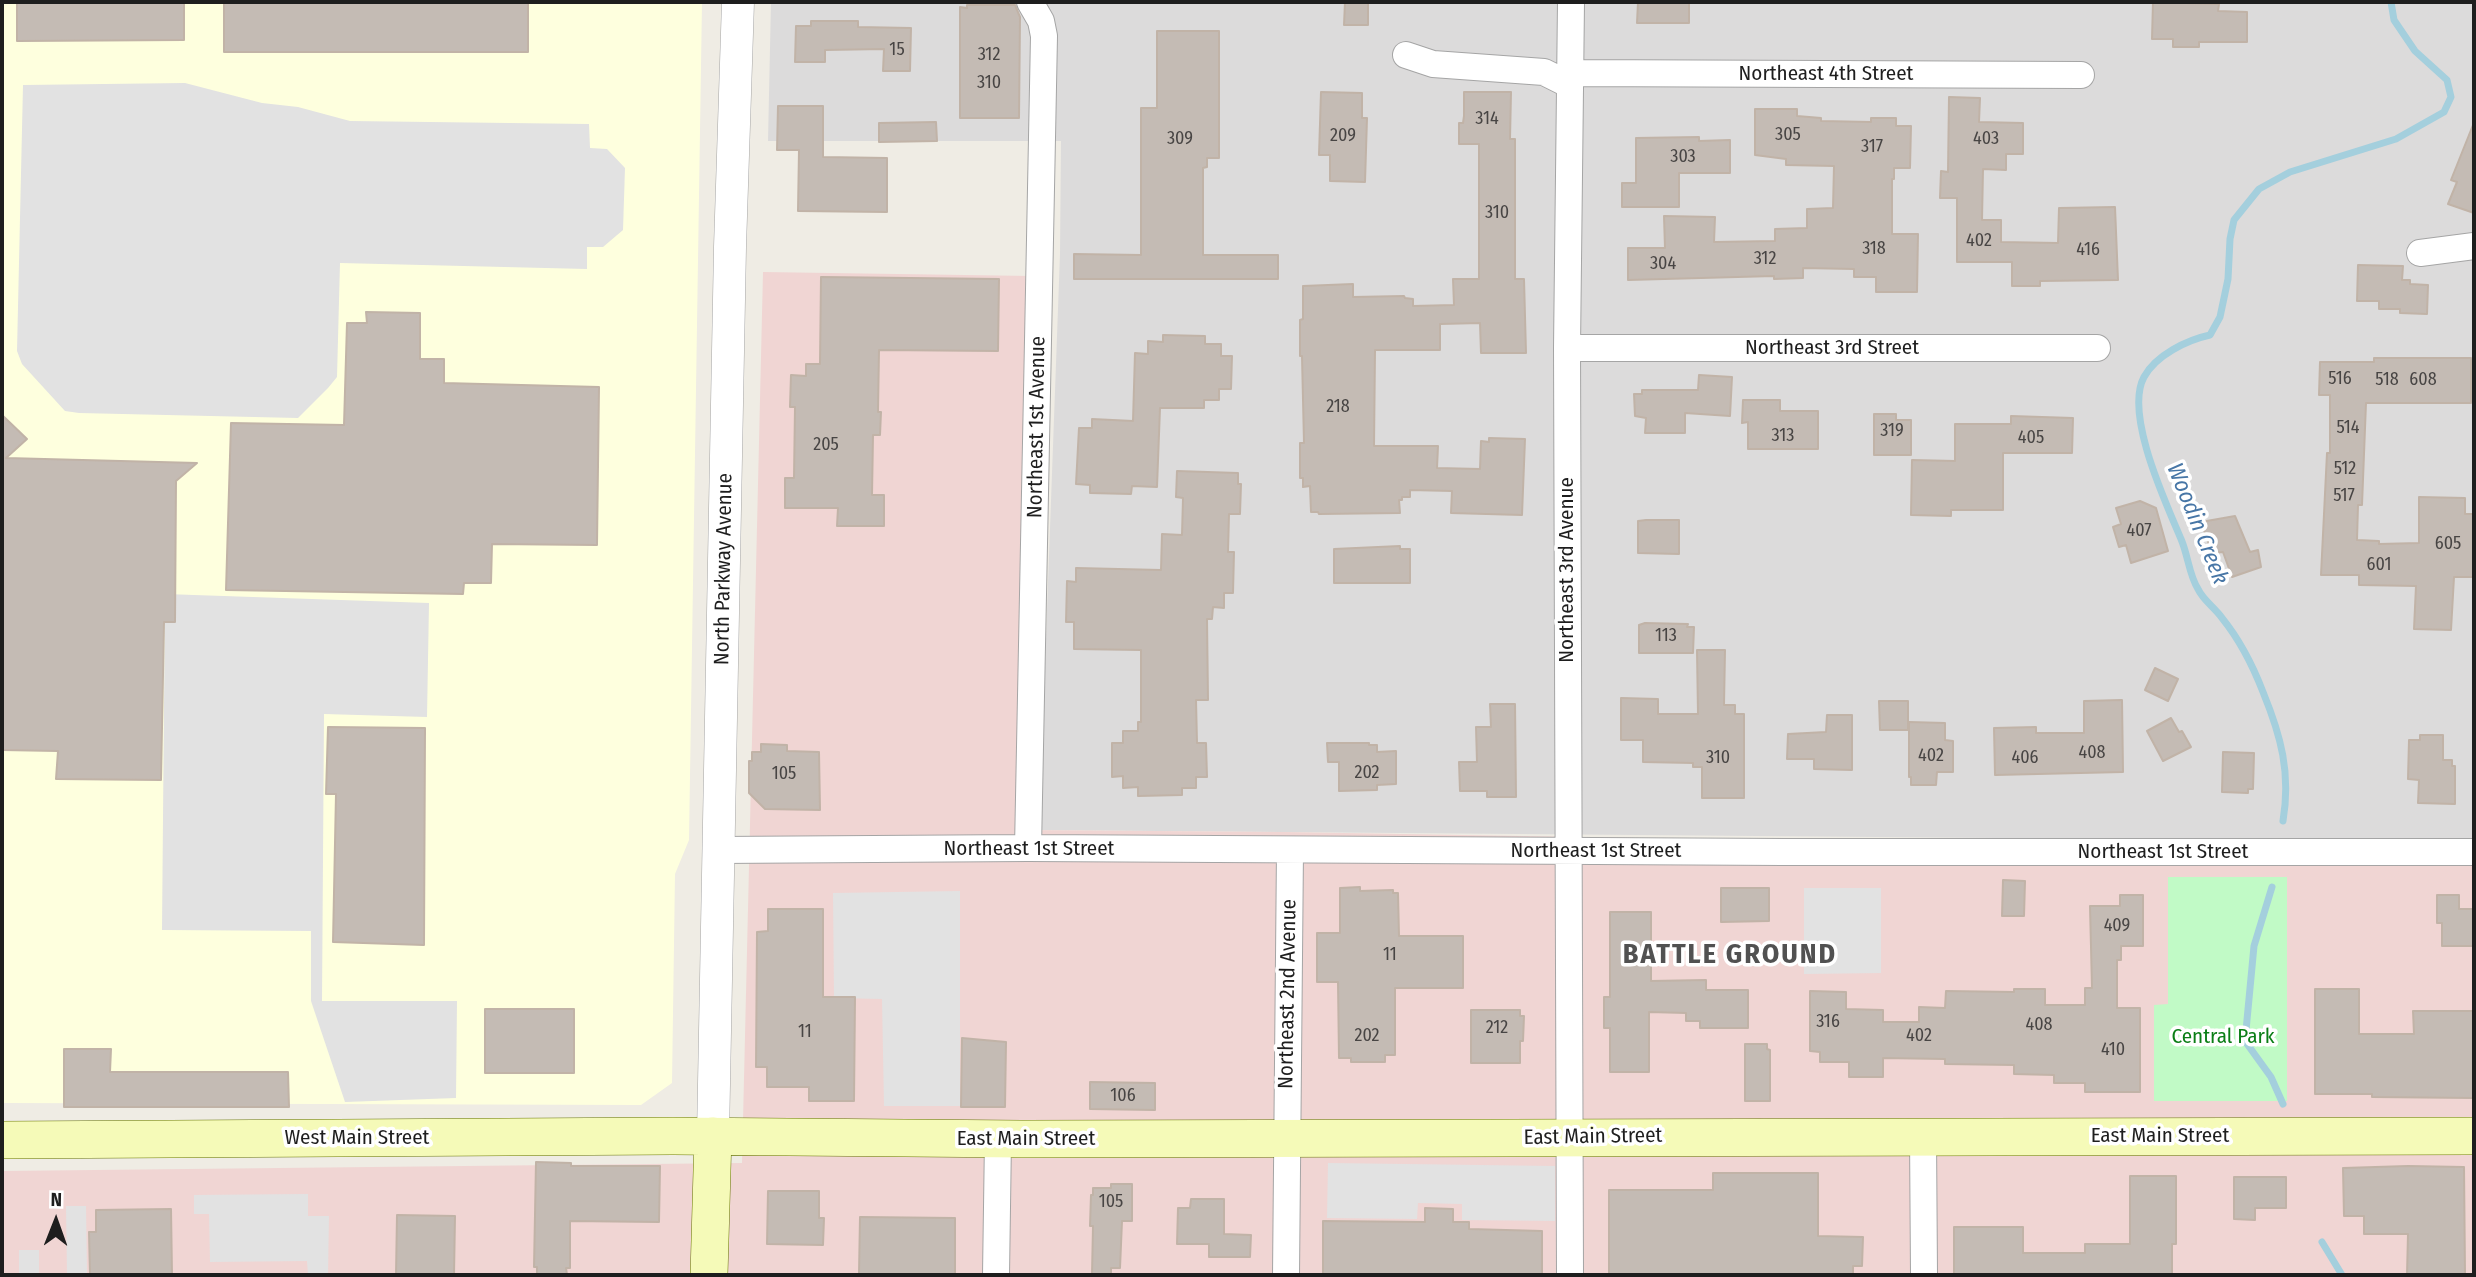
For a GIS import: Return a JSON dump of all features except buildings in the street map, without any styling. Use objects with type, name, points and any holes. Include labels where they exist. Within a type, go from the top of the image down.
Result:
[{"type":"main road","name":"East Main Street","points":[[713,1136],[998,1139],[2474,1136]]},
{"type":"main road","name":"West Main Street","points":[[2,1140],[713,1136]]},
{"type":"main road","points":[[709,1275],[713,1136]]},
{"type":"street","name":"North Parkway Avenue","points":[[713,1136],[730,247],[738,2]]},
{"type":"street","name":"Northeast 3rd Avenue","points":[[1570,1275],[1567,348],[1571,2]]},
{"type":"street","name":"Northeast 1st Avenue","points":[[1028,848],[1044,36],[1033,4]]},
{"type":"street","points":[[1406,55],[1433,64],[1544,72],[1570,79]]},
{"type":"street","name":"Northeast 4th Street","points":[[1570,79],[2081,75]]},
{"type":"street","points":[[2420,253],[2474,246]]},
{"type":"street","name":"Northeast 3rd Street","points":[[1567,348],[2097,348]]},
{"type":"street","name":"Northeast 1st Street","points":[[718,850],[1028,848],[2474,852]]},
{"type":"street","name":"Northeast 2nd Avenue","points":[[1286,1275],[1290,850]]},
{"type":"street","points":[[1923,1136],[1924,1275]]},
{"type":"street","points":[[996,1275],[998,1139]]},
{"type":"shaded area","points":[[2,2],[702,2],[689,840],[675,874],[672,1083],[641,1105],[2,1103]]},
{"type":"shaded area","points":[[771,2],[2474,2],[2474,842],[1039,830],[1060,254],[1061,141],[768,141]]},
{"type":"shaded area","points":[[185,83],[262,103],[298,107],[350,121],[589,124],[590,148],[607,149],[625,168],[623,230],[603,247],[587,247],[587,269],[340,263],[337,377],[298,418],[65,411],[22,364],[17,351],[23,85]]},
{"type":"shaded area","points":[[763,272],[1032,276],[1023,830],[2474,852],[2474,1275],[2,1275],[2,1171],[742,1163]]},
{"type":"shaded area","points":[[2474,584],[2474,842],[2473,842]]},
{"type":"shaded area","points":[[165,594],[429,603],[427,717],[324,714],[322,1001],[457,1001],[456,1098],[345,1102],[311,1001],[311,931],[162,930]]},
{"type":"shaded area","points":[[1804,888],[1881,888],[1881,973],[1804,974]]},
{"type":"shaded area","points":[[960,891],[960,1106],[884,1106],[882,999],[834,998],[833,893]]},
{"type":"shaded area","points":[[1328,1163],[1555,1166],[1555,1221],[1462,1220],[1462,1204],[1418,1203],[1417,1219],[1327,1218]]},
{"type":"shaded area","points":[[308,1194],[308,1216],[329,1216],[328,1275],[308,1275],[307,1261],[210,1262],[209,1214],[194,1214],[194,1195]]},
{"type":"shaded area","points":[[66,1206],[86,1206],[87,1275],[67,1275]]},
{"type":"shaded area","points":[[19,1250],[39,1250],[39,1275],[19,1275]]},
{"type":"green space","name":"Central Park","points":[[2168,877],[2287,877],[2287,1101],[2154,1101],[2154,1005],[2168,1004]]},
{"type":"waterway","name":"Woodin Creek","points":[[2283,821],[2285,771],[2275,724],[2245,653],[2195,583],[2149,458],[2139,413],[2139,393],[2149,369],[2164,355],[2210,335],[2220,317],[2228,279],[2234,220],[2259,189],[2290,172],[2396,139],[2444,112],[2451,97],[2447,80],[2415,51],[2394,20],[2391,2]]},
{"type":"waterway","name":"Woodin Creek","points":[[2272,887],[2254,946],[2245,1041],[2271,1077],[2283,1104]]},
{"type":"waterway","name":"Woodin Creek","points":[[2322,1242],[2342,1275]]},
{"type":"district","name":"BATTLE GROUND","points":[[1730,955]]}]
